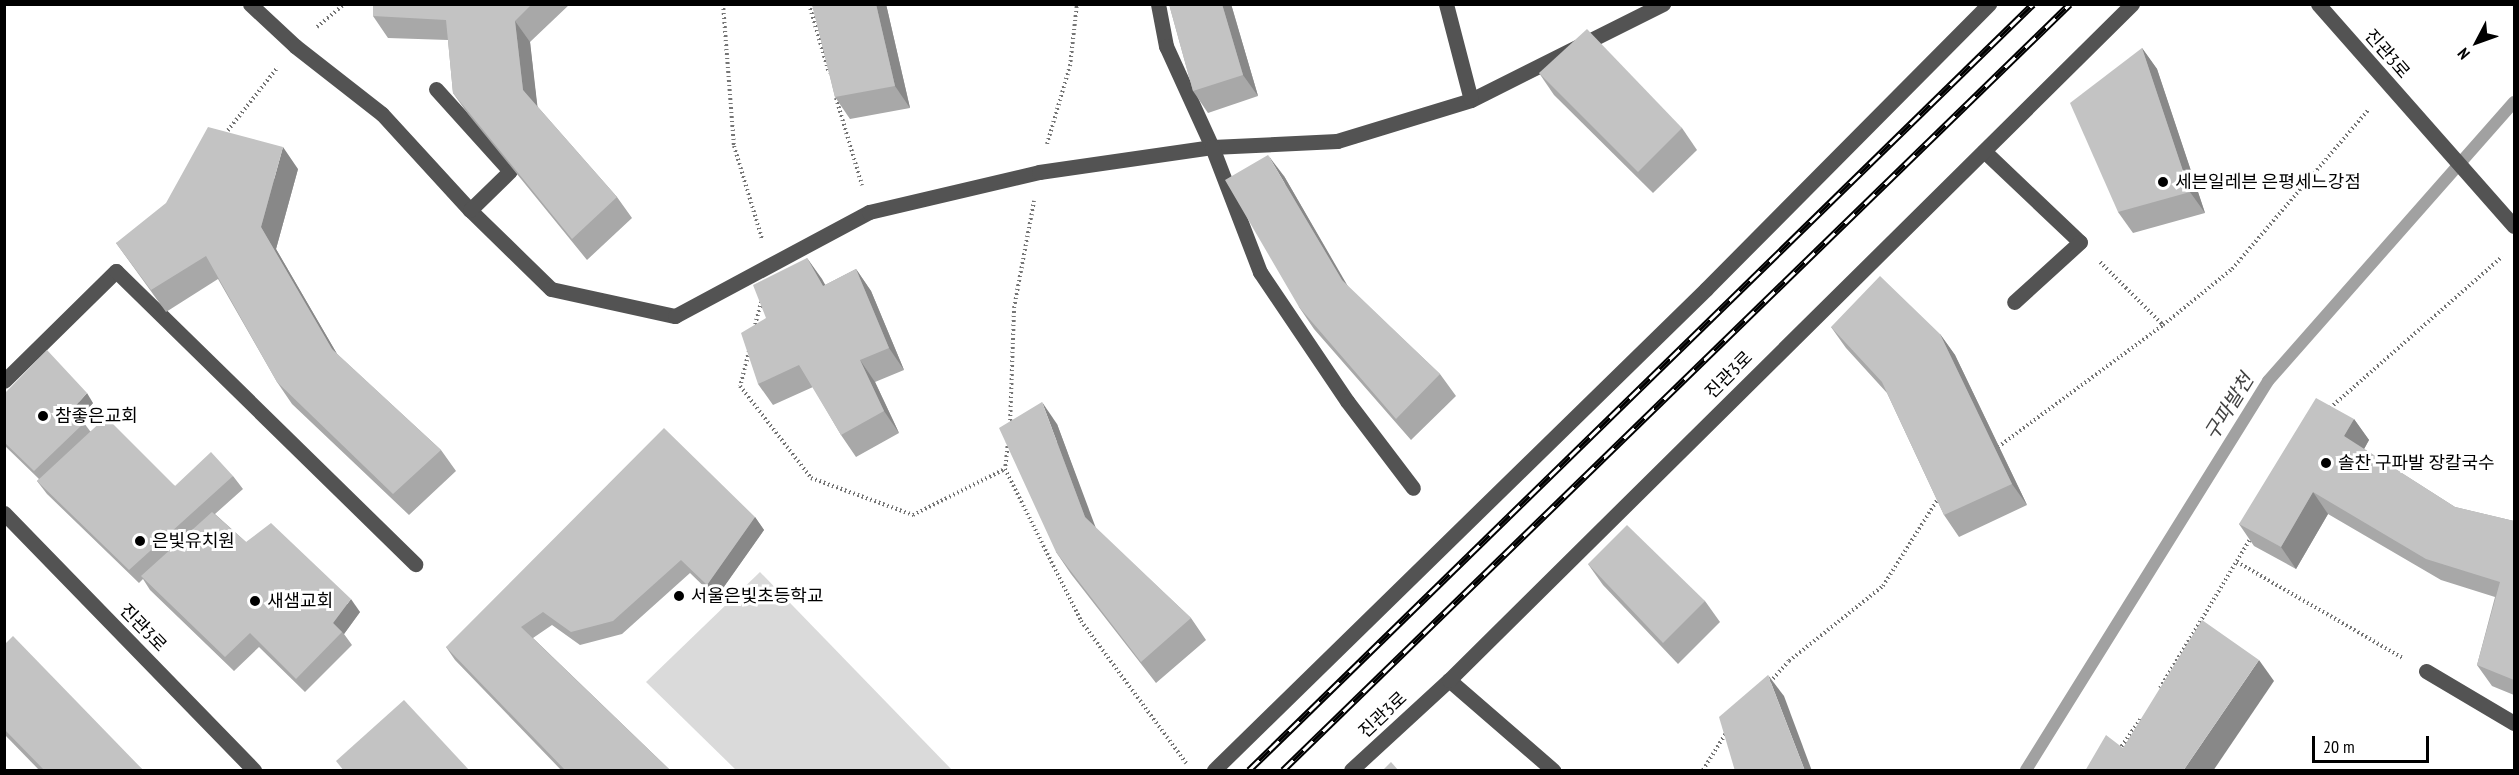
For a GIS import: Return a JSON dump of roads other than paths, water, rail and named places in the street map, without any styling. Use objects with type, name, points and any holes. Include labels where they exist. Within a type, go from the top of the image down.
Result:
[{"type":"street","points":[[250,4],[295,46],[382,114],[470,210],[551,289],[675,316],[869,212],[1039,172],[1212,147],[1337,141],[1471,99],[1663,4]]},
{"type":"street","points":[[1158,4],[1166,46],[1212,147],[1260,272],[1347,401],[1413,488]]},
{"type":"street","points":[[1446,4],[1471,99]]},
{"type":"street","points":[[1214,771],[1673,322],[1989,4]]},
{"type":"street","name":"진관3로","points":[[1351,771],[1449,680],[2132,4]]},
{"type":"street","name":"진관3로","points":[[2318,4],[2403,103],[2514,226]]},
{"type":"street","points":[[436,89],[510,171],[470,210]]},
{"type":"street","points":[[1984,151],[2080,242],[2014,302]]},
{"type":"street","points":[[4,381],[116,271],[415,564]]},
{"type":"street","name":"진관3로","points":[[4,513],[254,771]]},
{"type":"street","points":[[2426,671],[2514,723]]},
{"type":"street","points":[[1449,680],[1553,771]]},
{"type":"waterway","name":"구파발천","points":[[2026,770],[2268,381],[2514,102]]},
{"type":"railway","points":[[1249,770],[2033,4]]},
{"type":"railway","points":[[1283,770],[2070,4]]},
{"type":"place","name":"세븐일레븐 은평세느강점","points":[[2163,182]]},
{"type":"place","name":"참좋은교회","points":[[43,416]]},
{"type":"place","name":"솔찬 구파발 장칼국수","points":[[2326,463]]},
{"type":"place","name":"은빛유치원","points":[[140,541]]},
{"type":"place","name":"서울은빛초등학교","points":[[679,596]]},
{"type":"place","name":"새샘교회","points":[[255,601]]}]
